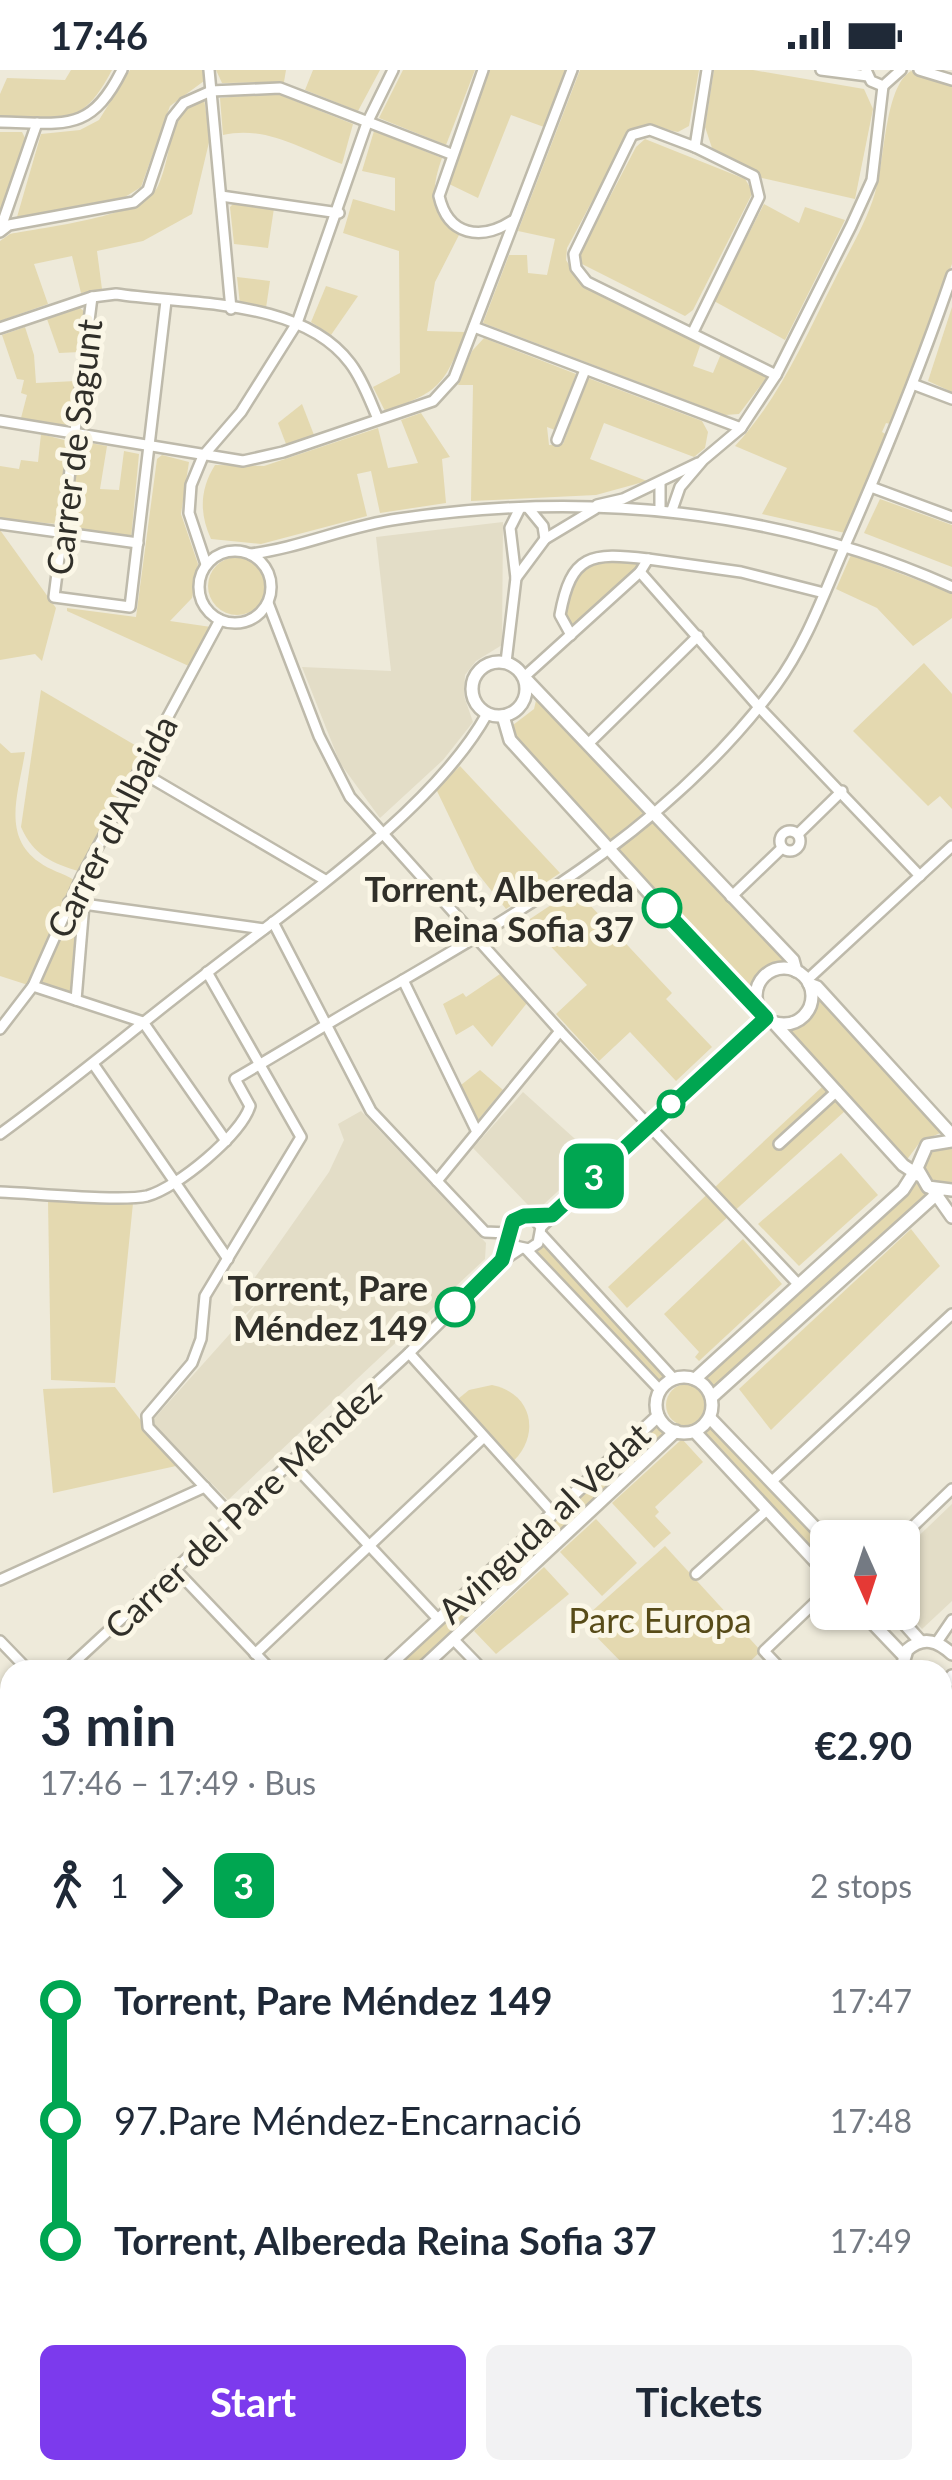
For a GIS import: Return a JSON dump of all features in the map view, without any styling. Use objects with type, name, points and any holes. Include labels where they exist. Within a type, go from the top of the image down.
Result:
[{"type":"street","points":[[0,122],[75,123],[88,118],[122,70]]},
{"type":"street","points":[[209,70],[231,309]]},
{"type":"street","points":[[250,554],[266,568],[271,588],[268,602],[250,620],[220,620],[199,597],[206,564],[189,513],[191,485],[202,456],[241,412],[297,323],[367,123],[392,70]]},
{"type":"street","points":[[482,70],[450,154],[439,196],[452,224],[484,234],[514,220]]},
{"type":"street","points":[[0,421],[149,448],[244,460],[283,452],[433,401],[446,391],[474,328],[572,70]]},
{"type":"street","points":[[695,147],[707,70]]},
{"type":"street","points":[[821,70],[867,73],[883,86]]},
{"type":"street","points":[[585,508],[623,499],[660,483],[702,460],[742,428],[776,376],[872,180],[883,86],[901,70]]},
{"type":"street","points":[[918,70],[952,80]]},
{"type":"street","points":[[0,231],[10,225],[134,202],[148,190],[172,118],[184,103],[211,91],[280,88],[450,154]]},
{"type":"street","points":[[0,231],[37,123]]},
{"type":"street","points":[[693,332],[759,197],[754,176],[650,130],[632,135],[574,254],[576,268],[586,282],[776,376]]},
{"type":"street","points":[[220,196],[339,212]]},
{"type":"street","points":[[0,1192],[147,1196],[174,1180],[226,1142],[250,1106],[235,1078],[479,938],[610,850],[719,753],[758,706],[807,634],[915,386],[952,275]]},
{"type":"street","points":[[0,328],[92,297],[116,294],[231,309],[297,323],[350,362],[378,419]]},
{"type":"street","name":"Carrer de Sagunt","points":[[92,297],[54,597],[130,608],[138,543]]},
{"type":"street","points":[[0,524],[138,543],[166,301]]},
{"type":"street","points":[[474,328],[742,428]]},
{"type":"street","points":[[557,440],[585,370]]},
{"type":"street","points":[[915,386],[952,399]]},
{"type":"street","points":[[672,510],[680,488],[702,460]]},
{"type":"street","points":[[660,483],[660,509]]},
{"type":"street","points":[[871,487],[952,517]]},
{"type":"street","points":[[516,578],[545,538],[598,508]]},
{"type":"street","points":[[206,564],[227,551],[250,554],[277,550],[344,529],[395,519],[524,509],[660,509],[764,524],[846,544],[952,587]]},
{"type":"street","points":[[524,509],[542,526],[545,538]]},
{"type":"street","points":[[506,662],[516,578],[510,528],[524,509]]},
{"type":"street","points":[[510,541],[516,552],[536,548]]},
{"type":"street","points":[[198,544],[216,555]]},
{"type":"street","points":[[266,568],[277,550]]},
{"type":"street","points":[[571,636],[560,615],[572,572],[583,562],[607,554],[742,572],[824,593]]},
{"type":"street","points":[[524,678],[640,572],[648,559]]},
{"type":"street","points":[[640,572],[758,706],[920,876]]},
{"type":"street","points":[[268,602],[319,736],[350,797],[560,1030],[798,1284]]},
{"type":"street","name":"Carrer d'Albaida","points":[[0,1029],[32,986],[69,902],[141,772],[165,716],[220,620]]},
{"type":"street","points":[[589,743],[698,636]]},
{"type":"street","points":[[524,678],[527,687],[522,705],[503,716],[488,714],[473,697],[474,679],[490,663],[506,662],[524,678],[589,743],[656,813],[793,960],[796,971]]},
{"type":"street","points":[[0,1134],[94,1065],[382,834],[466,747],[488,714]]},
{"type":"street","points":[[503,716],[510,740],[770,1021],[940,1192],[952,1217]]},
{"type":"street","points":[[141,772],[325,880]]},
{"type":"street","points":[[732,897],[782,848],[798,849],[798,834],[842,791]]},
{"type":"street","points":[[808,982],[952,846]]},
{"type":"street","points":[[69,902],[264,929]]},
{"type":"street","points":[[76,1000],[84,904]]},
{"type":"street","points":[[273,922],[372,1111],[485,1232],[510,1237],[660,1390]]},
{"type":"street","points":[[757,1004],[756,992],[765,975],[783,968],[796,971],[817,987],[952,1139],[927,1145],[917,1172],[903,1190],[695,1379],[674,1379],[660,1390],[658,1416],[676,1431],[695,1432],[810,1556]]},
{"type":"street","points":[[207,972],[301,1137],[205,1296],[202,1339],[192,1363],[148,1416],[148,1427],[232,1516]]},
{"type":"street","points":[[403,980],[478,1132]]},
{"type":"street","points":[[539,1227],[648,1124],[770,1021],[791,1024],[806,1015],[812,999],[808,982]]},
{"type":"street","points":[[32,986],[143,1022],[226,1142]]},
{"type":"street","points":[[437,1181],[560,1030]]},
{"type":"street","points":[[94,1065],[228,1259]]},
{"type":"street","points":[[779,1144],[837,1091]]},
{"type":"street","points":[[695,1432],[710,1418],[712,1396],[940,1192]]},
{"type":"street","points":[[510,1237],[518,1217],[539,1227],[674,1379]]},
{"type":"street","name":"Carrer del Pare Méndez","points":[[77,1660],[408,1353],[502,1260],[523,1249],[539,1227]]},
{"type":"street","name":"Carrer del Pare Méndez","points":[[502,1260],[510,1237]]},
{"type":"street","points":[[771,1482],[952,1314]]},
{"type":"street","points":[[408,1353],[553,1513]]},
{"type":"street","points":[[695,1379],[712,1396]]},
{"type":"street","name":"Avinguda al Vedat","points":[[395,1660],[658,1416]]},
{"type":"street","points":[[710,1418],[810,1522]]},
{"type":"street","name":"Avinguda al Vedat","points":[[431,1660],[676,1431]]},
{"type":"street","points":[[255,1654],[484,1437]]},
{"type":"street","points":[[291,1462],[438,1619]]},
{"type":"street","points":[[0,1580],[205,1487]]},
{"type":"street","points":[[920,1520],[952,1489]]},
{"type":"street","points":[[696,1574],[768,1510]]},
{"type":"street","points":[[176,1569],[261,1660]]},
{"type":"street","points":[[773,1660],[764,1651],[810,1607]]},
{"type":"street","points":[[937,1642],[952,1620]]},
{"type":"street","points":[[875,1630],[896,1660]]},
{"type":"street","points":[[910,1630],[920,1641],[937,1642],[951,1654]]},
{"type":"street","points":[[453,1639],[474,1660]]},
{"type":"street","points":[[0,1641],[18,1660]]},
{"type":"street","points":[[904,1660],[920,1641]]},
{"type":"shaded area","points":[[503,522],[502,645],[476,661],[465,675],[464,696],[473,722],[443,760],[380,818],[340,763],[302,667],[391,671],[376,537]]},
{"type":"shaded area","points":[[523,1092],[595,1157],[543,1205],[528,1205],[473,1148]]},
{"type":"shaded area","points":[[361,1111],[486,1243],[485,1259],[228,1500],[151,1422],[263,1297],[242,1317],[232,1310],[329,1172],[344,1140],[338,1124]]},
{"type":"shaded area","points":[[952,1504],[952,1601],[922,1629],[920,1627],[920,1535]]},
{"type":"green space","points":[[71,70],[112,70],[90,103],[67,116],[0,116],[0,94],[7,78],[65,80]]},
{"type":"green space","points":[[130,70],[203,70],[204,81],[170,106],[141,187],[125,197],[17,217],[41,134],[80,130],[99,120]]},
{"type":"green space","points":[[216,70],[286,70],[284,82],[222,83]]},
{"type":"green space","points":[[313,70],[380,70],[358,111],[305,90]]},
{"type":"green space","points":[[403,70],[475,70],[446,145],[379,118]]},
{"type":"green space","points":[[490,70],[566,70],[544,127],[511,115],[478,198],[447,183]]},
{"type":"green space","points":[[580,70],[699,70],[689,126],[678,132],[647,126],[628,134],[567,248],[566,260],[580,282],[701,343],[693,366],[713,373],[721,354],[767,377],[739,414],[725,415],[483,323],[509,255],[527,255],[528,273],[547,275],[555,239],[518,231]]},
{"type":"green space","points":[[714,70],[753,70],[864,89],[873,109],[855,199],[762,178],[712,148],[705,127]]},
{"type":"green space","points":[[911,71],[952,85],[952,264],[894,425],[886,423],[882,432],[889,436],[850,531],[762,514],[787,468],[735,446],[765,409],[790,368],[861,227],[875,193],[895,93]]},
{"type":"green space","points":[[275,93],[353,124],[342,164],[269,136],[223,135],[220,98]]},
{"type":"green space","points":[[204,99],[210,138],[192,214],[143,241],[97,251],[102,289],[81,293],[72,256],[34,264],[48,304],[0,321],[0,241],[10,234],[114,213],[149,197],[162,177],[181,112]]},
{"type":"green space","points":[[374,131],[442,158],[435,201],[442,219],[459,235],[435,282],[427,331],[465,332],[437,385],[385,411],[373,387],[400,373],[399,251],[343,233],[353,199],[395,211],[395,178],[362,171]]},
{"type":"green space","points":[[0,132],[22,132],[25,138],[0,217]]},
{"type":"green space","points":[[645,139],[745,179],[753,192],[693,310],[685,316],[580,263],[580,254],[636,147]]},
{"type":"green space","points":[[234,203],[274,208],[268,248],[234,244],[230,207]]},
{"type":"green space","points":[[764,204],[799,223],[805,207],[845,220],[785,340],[714,301]]},
{"type":"green space","points":[[237,277],[270,281],[266,308],[240,304]]},
{"type":"green space","points":[[326,286],[358,296],[331,335],[311,322]]},
{"type":"green space","points":[[952,307],[952,392],[928,381]]},
{"type":"green space","points":[[80,308],[85,312],[80,352],[59,353],[47,319]]},
{"type":"green space","points":[[25,327],[34,355],[36,383],[76,381],[71,421],[65,426],[21,418],[27,395],[21,393],[24,380],[17,379],[2,335]]},
{"type":"green space","points":[[484,338],[576,374],[555,430],[547,427],[549,445],[563,444],[588,378],[702,421],[708,432],[705,448],[694,457],[604,423],[590,459],[647,481],[596,495],[471,501],[473,385],[458,385],[472,351]]},
{"type":"green space","points":[[302,404],[314,435],[286,444],[278,423]]},
{"type":"green space","points":[[421,413],[450,457],[442,459],[446,503],[380,513],[371,471],[357,474],[367,516],[261,544],[211,539],[203,501],[215,465],[264,466],[378,428],[388,468],[418,463],[401,420]]},
{"type":"green space","points":[[41,434],[68,441],[57,524],[0,519],[0,466],[19,469],[21,460],[38,462]]},
{"type":"green space","points":[[79,441],[107,446],[100,489],[119,490],[124,451],[139,454],[131,539],[68,526]]},
{"type":"green space","points":[[162,455],[189,462],[181,514],[198,564],[192,598],[170,621],[211,627],[191,667],[67,611],[136,617],[157,459]]},
{"type":"green space","points":[[880,499],[952,525],[952,567],[864,533]]},
{"type":"green space","points":[[0,530],[56,608],[42,661],[35,654],[0,660]]},
{"type":"green space","points":[[851,555],[952,593],[952,618],[913,646],[877,608],[836,589]]},
{"type":"green space","points":[[237,557],[257,566],[266,586],[257,606],[237,615],[217,606],[208,586],[217,566]]},
{"type":"green space","points":[[606,557],[644,561],[571,633],[561,616],[575,572]]},
{"type":"green space","points":[[924,663],[952,694],[952,809],[940,796],[928,806],[853,731]]},
{"type":"green space","points":[[41,690],[145,751],[81,872],[45,857],[21,827]]},
{"type":"green space","points":[[537,696],[791,959],[760,975],[747,1000],[513,739],[513,725],[534,709]]},
{"type":"green space","points":[[0,743],[11,753],[25,752],[16,812],[20,839],[39,862],[74,880],[28,985],[0,976]]},
{"type":"green space","points":[[460,766],[560,873],[506,909],[475,870],[436,789]]},
{"type":"green space","points":[[575,889],[672,993],[666,999],[712,1047],[676,1081],[630,1032],[599,1061],[556,1014],[587,985],[527,921]]},
{"type":"green space","points":[[73,904],[80,906],[71,996],[40,986]]},
{"type":"green space","points":[[500,974],[527,1003],[492,1047],[473,1025],[456,1035],[443,1004],[463,993],[466,997]]},
{"type":"green space","points":[[817,987],[947,1130],[920,1142],[903,1165],[773,1028],[794,1026],[812,1012]]},
{"type":"green space","points":[[480,1070],[503,1090],[478,1120],[461,1085]]},
{"type":"green space","points":[[822,1087],[845,1111],[627,1308],[608,1287]]},
{"type":"green space","points":[[952,1146],[952,1185],[931,1183],[923,1167],[930,1150]]},
{"type":"green space","points":[[841,1153],[878,1195],[799,1266],[758,1224]]},
{"type":"green space","points":[[916,1182],[926,1194],[714,1390],[704,1379]]},
{"type":"green space","points":[[48,1201],[133,1203],[115,1383],[51,1380]]},
{"type":"green space","points":[[911,1229],[940,1266],[771,1430],[739,1389]]},
{"type":"green space","points":[[542,1235],[674,1379],[660,1390],[526,1249]]},
{"type":"green space","points":[[743,1239],[782,1284],[699,1361],[695,1357],[699,1352],[664,1314]]},
{"type":"green space","points":[[687,1384],[702,1390],[708,1405],[702,1420],[687,1426],[672,1420],[666,1405],[672,1390]]},
{"type":"green space","points":[[492,1385],[517,1398],[529,1419],[526,1443],[509,1465],[453,1403],[469,1390]]},
{"type":"green space","points":[[115,1387],[176,1466],[53,1493],[43,1389]]},
{"type":"green space","points":[[710,1418],[810,1525],[810,1556],[695,1432]]},
{"type":"green space","points":[[659,1422],[668,1432],[424,1660],[402,1660]]},
{"type":"green space","points":[[682,1439],[703,1462],[655,1507],[659,1512],[655,1516],[671,1533],[654,1548],[612,1503]]},
{"type":"green space","points":[[596,1519],[637,1563],[602,1596],[560,1552]]},
{"type":"green space","name":"Parc Europa","points":[[665,1546],[761,1651],[752,1660],[619,1660],[581,1621]]},
{"type":"green space","points":[[544,1567],[569,1594],[496,1654],[474,1631]]},
{"type":"bus line","name":"3","points":[[455,1307],[502,1260],[511,1241],[508,1232],[513,1221],[524,1216],[552,1215],[766,1018],[757,1004],[662,908]]},
{"type":"place","name":"Torrent, Albereda Reina Sofia 37","points":[[662,908]]},
{"type":"place","name":"Torrent, Pare Méndez 149","points":[[455,1307]]}]
